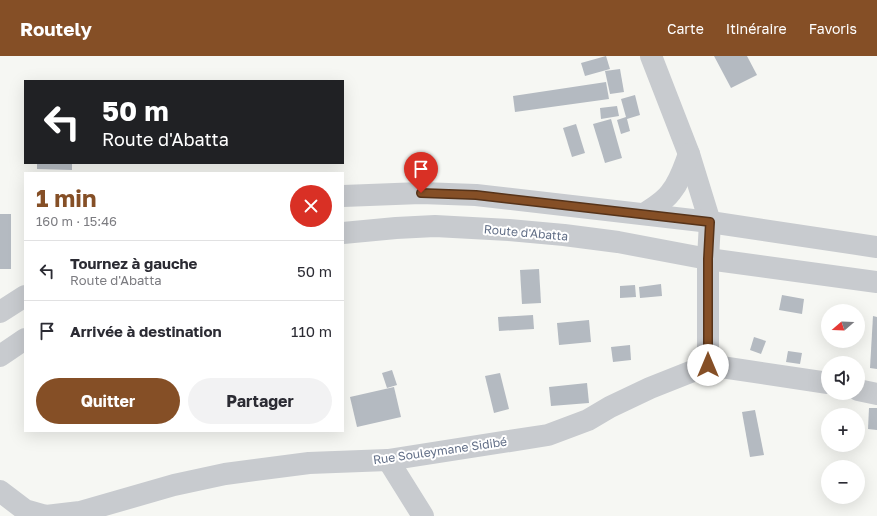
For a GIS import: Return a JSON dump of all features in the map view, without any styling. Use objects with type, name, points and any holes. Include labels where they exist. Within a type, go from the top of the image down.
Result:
[{"type":"street","points":[[651,56],[689,154],[710,222],[708,259],[708,365],[821,383]]},
{"type":"street","points":[[644,214],[671,193],[677,184],[689,154]]},
{"type":"street","points":[[344,196],[421,193],[476,195],[710,222],[877,247]]},
{"type":"street","name":"Route d'Abatta","points":[[344,233],[435,226],[564,235],[618,242],[708,259],[877,282]]},
{"type":"street","points":[[0,312],[24,297]]},
{"type":"street","points":[[0,356],[24,340]]},
{"type":"street","name":"Rue Souleymane Sidibé","points":[[0,491],[25,510],[46,516],[80,512],[174,485],[226,474],[309,463],[388,460],[548,435],[588,420],[610,407],[650,388],[708,365]]},
{"type":"street","points":[[865,391],[877,394]]},
{"type":"street","points":[[388,460],[423,516]]},
{"type":"building","points":[[606,56],[610,69],[585,76],[581,63]]},
{"type":"building","points":[[714,56],[747,56],[757,75],[731,88]]},
{"type":"building","points":[[620,69],[624,92],[610,94],[605,71]]},
{"type":"building","points":[[606,82],[609,99],[515,112],[513,96]]},
{"type":"building","points":[[635,95],[640,115],[627,119],[630,131],[621,134],[617,120],[626,117],[621,99]]},
{"type":"building","points":[[617,106],[619,116],[601,119],[600,108]]},
{"type":"building","points":[[611,119],[622,158],[605,163],[593,124]]},
{"type":"building","points":[[576,124],[585,153],[572,157],[563,128]]},
{"type":"building","points":[[37,164],[72,164],[72,170],[37,169]]},
{"type":"building","points":[[0,214],[11,214],[11,269],[0,269]]},
{"type":"building","points":[[539,269],[541,303],[522,304],[520,270]]},
{"type":"building","points":[[661,284],[662,296],[640,298],[639,287]]},
{"type":"building","points":[[635,285],[636,297],[620,298],[620,286]]},
{"type":"building","points":[[782,295],[804,299],[802,314],[779,310]]},
{"type":"building","points":[[533,315],[534,329],[499,331],[498,317]]},
{"type":"building","points":[[873,316],[877,317],[877,369],[870,368]]},
{"type":"building","points":[[589,320],[591,342],[559,345],[557,323]]},
{"type":"building","points":[[754,337],[766,341],[761,354],[750,350]]},
{"type":"building","points":[[630,345],[631,360],[613,362],[611,347]]},
{"type":"building","points":[[788,351],[802,353],[800,364],[786,362]]},
{"type":"building","points":[[392,370],[397,385],[387,388],[382,373]]},
{"type":"building","points":[[500,373],[509,409],[494,413],[485,376]]},
{"type":"building","points":[[587,383],[589,403],[551,406],[549,387]]},
{"type":"building","points":[[394,387],[401,417],[357,427],[350,397]]},
{"type":"building","points":[[869,408],[877,408],[877,430],[868,429]]},
{"type":"building","points":[[755,410],[764,455],[750,457],[742,412]]},
{"type":"route","points":[[421,193],[476,195],[710,222],[708,259],[708,365]]}]
